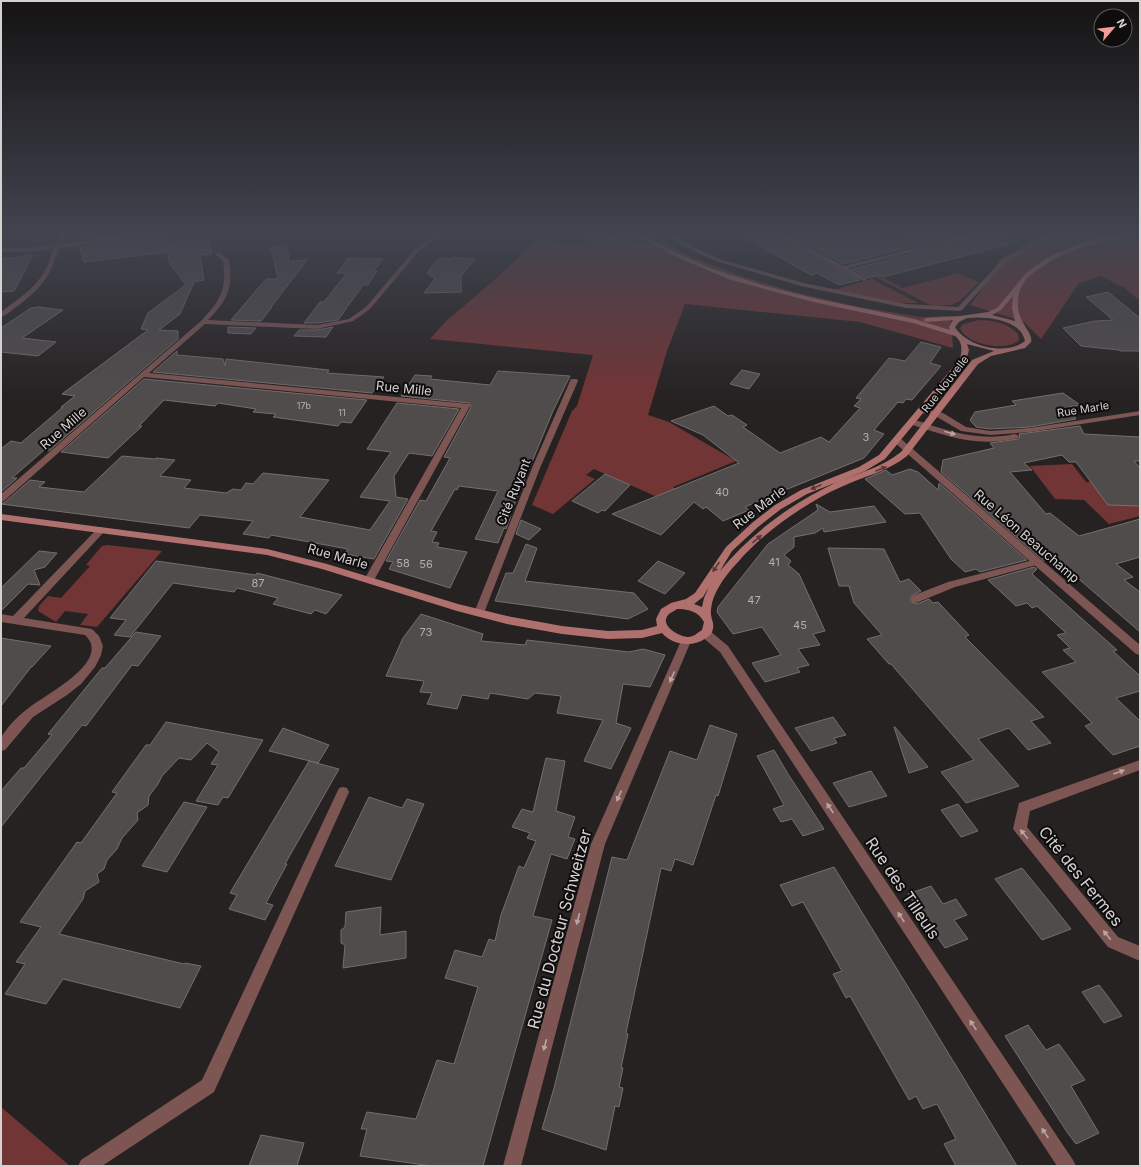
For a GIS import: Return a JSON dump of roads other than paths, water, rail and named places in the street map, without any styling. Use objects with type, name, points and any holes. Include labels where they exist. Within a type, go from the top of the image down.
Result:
[{"type":"main road","points":[[763,286],[810,300],[932,326],[987,348],[1011,349]]},
{"type":"main road","points":[[886,316],[929,320],[990,314],[999,309],[1018,287]]},
{"type":"main road","points":[[1018,287],[1014,310],[1016,318],[1023,329]]},
{"type":"main road","points":[[959,337],[952,329],[952,324],[970,317],[1003,320],[1023,329]]},
{"type":"main road","name":"Rue Nouvelle","points":[[908,449],[975,362],[989,355],[1022,347],[1029,342],[1029,336],[1023,329]]},
{"type":"main road","name":"Rue Nouvelle","points":[[897,440],[966,354],[966,347],[959,337]]},
{"type":"main road","name":"Rue Marle","points":[[678,606],[690,602],[699,595],[730,549],[755,525],[778,507],[804,492],[873,463],[882,457],[897,440]]},
{"type":"main road","name":"Rue Marle","points":[[706,616],[707,599],[719,578],[740,554],[769,529],[801,506],[838,485],[888,466],[897,461],[908,449]]},
{"type":"main road","name":"Rue Marle","points":[[1,517],[267,552],[324,566],[479,613],[514,622],[586,634],[642,634],[662,629]]},
{"type":"main road","points":[[678,606],[694,608],[706,616],[710,624],[706,634],[698,639],[686,641],[672,637],[662,629],[660,622],[663,613],[670,608],[678,606]]},
{"type":"street","points":[[1,314],[36,286]]},
{"type":"street","name":"Rue Mille","points":[[1,499],[203,322],[221,301],[228,286]]},
{"type":"street","points":[[203,322],[317,327],[337,324],[351,320],[368,308],[386,286]]},
{"type":"street","points":[[810,286],[906,306],[960,309],[970,317]]},
{"type":"street","points":[[960,309],[980,286]]},
{"type":"street","name":"Rue Mille","points":[[142,375],[466,406],[369,580]]},
{"type":"street","name":"Cité Ruyant","points":[[479,613],[536,468],[574,381]]},
{"type":"street","name":"Rue Marle","points":[[922,410],[936,414],[964,429],[990,434],[1030,430],[1140,413]]},
{"type":"street","name":"Rue Marle","points":[[912,422],[970,439],[983,441],[1004,440],[1030,430]]},
{"type":"street","name":"Rue Léon Beauchamp","points":[[897,440],[1140,651]]},
{"type":"street","points":[[16,620],[101,530]]},
{"type":"street","points":[[916,599],[952,584],[1037,562]]},
{"type":"street","points":[[1,618],[88,632],[95,637],[98,647],[95,658],[79,678],[64,691],[33,710],[1,746]]},
{"type":"street","name":"Rue des Tilleuls","points":[[706,634],[724,648],[1067,1166]]},
{"type":"street","name":"Rue du Docteur Schweitzer","points":[[512,1166],[598,844],[686,641]]},
{"type":"street","name":"Cité des Fermes","points":[[1140,765],[1024,807],[1020,829],[1113,942],[1140,954]]},
{"type":"street","points":[[87,1166],[208,1086],[343,792]]}]
